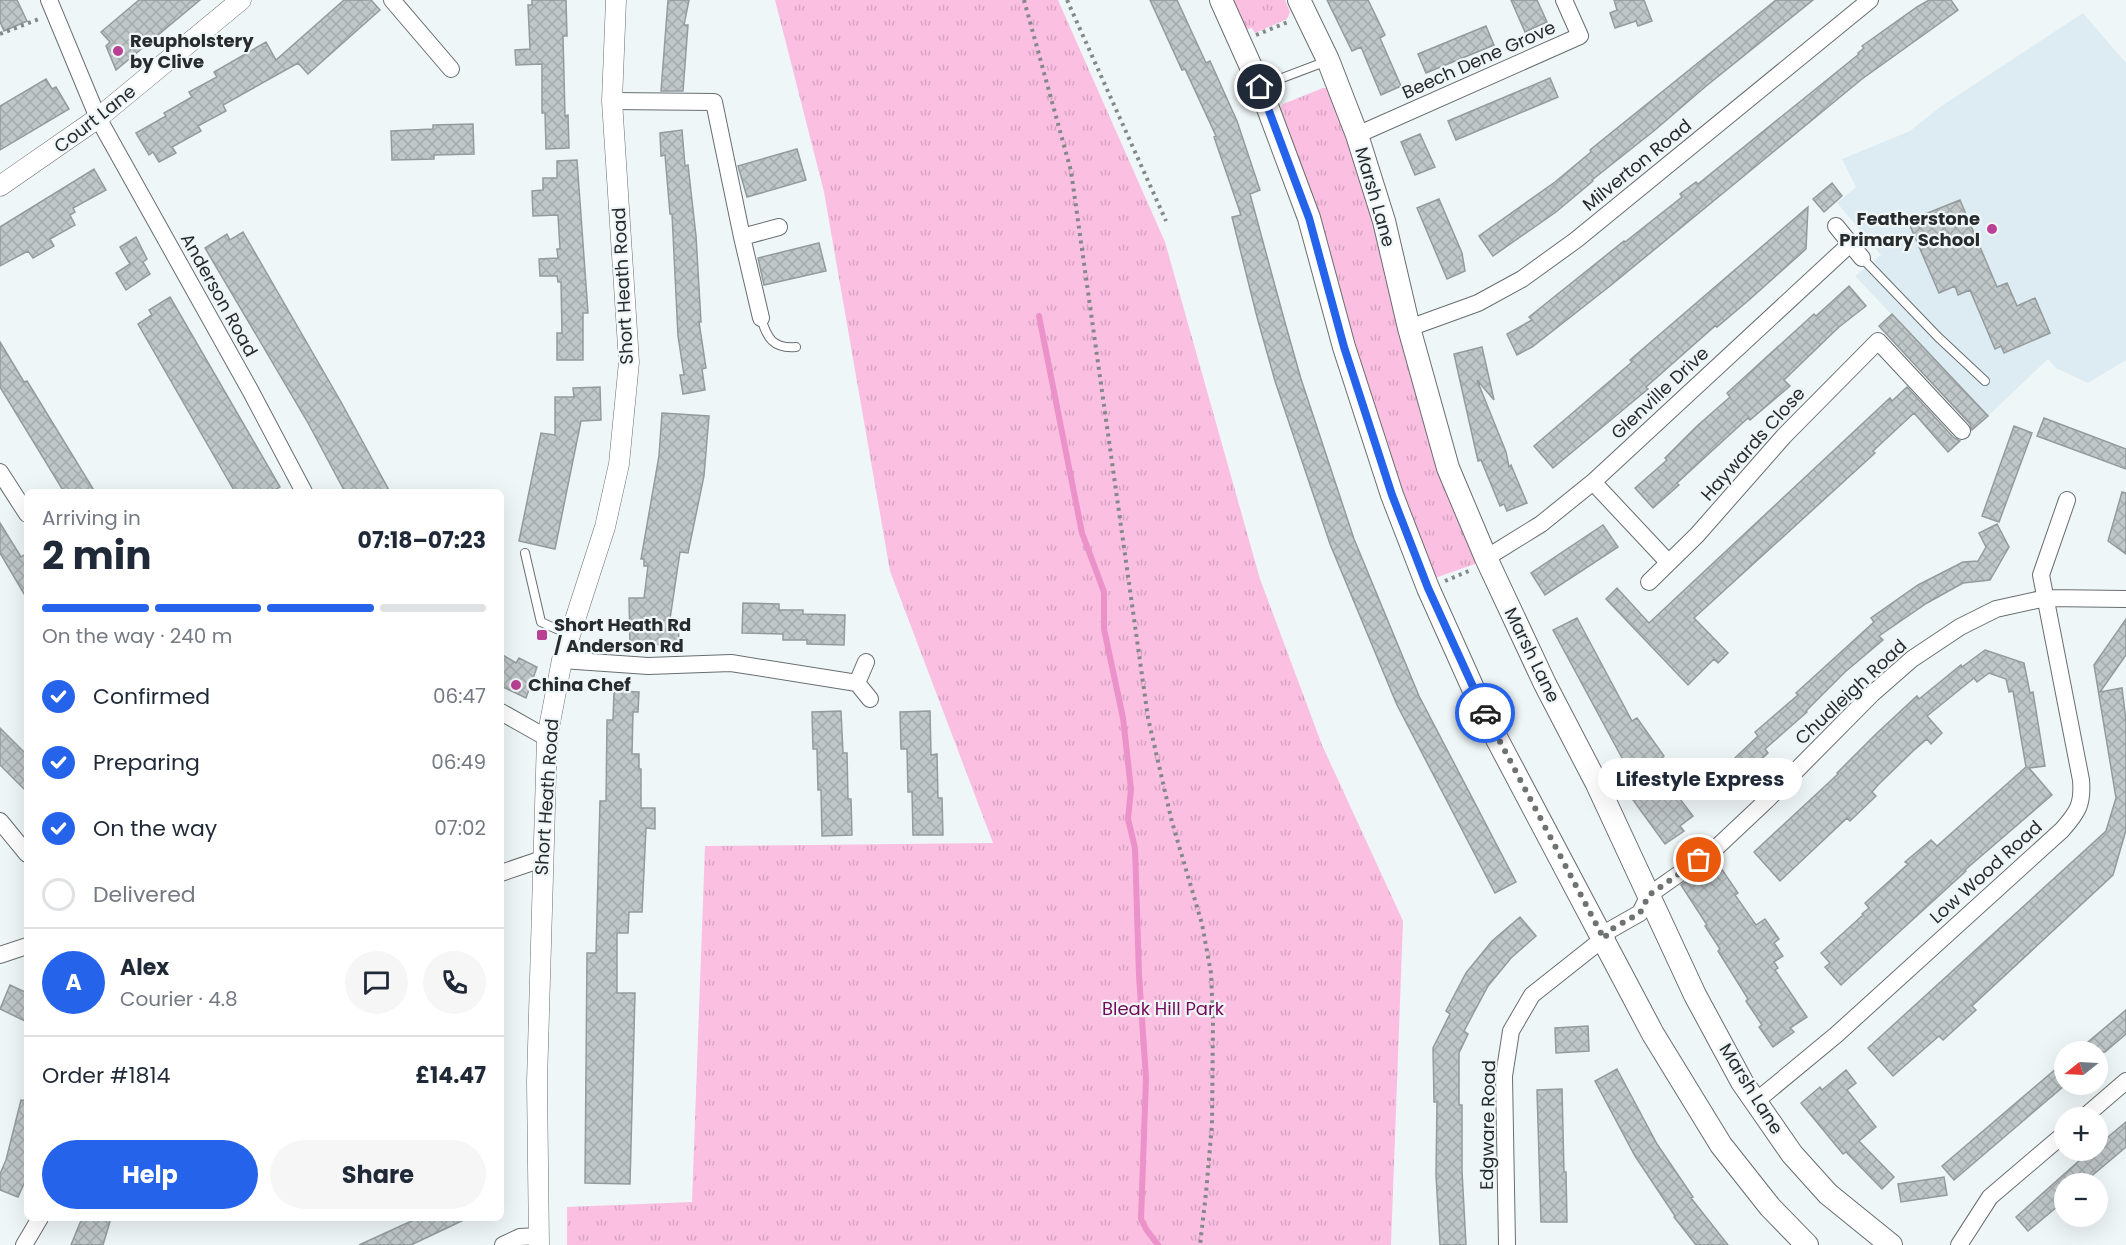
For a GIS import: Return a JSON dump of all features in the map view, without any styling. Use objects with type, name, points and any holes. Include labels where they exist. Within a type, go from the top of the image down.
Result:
[{"type":"main road","points":[[1221,0],[1260,87],[1309,218],[1344,347],[1388,485],[1428,588],[1489,724],[1653,1035],[1721,1144],[1770,1207],[1807,1245]]},
{"type":"main road","name":"Marsh Lane","points":[[1302,7],[1328,60],[1357,135],[1384,221],[1409,328],[1448,468],[1486,558],[1545,684],[1597,784],[1695,995],[1755,1102],[1792,1154],[1828,1194],[1891,1245]]},
{"type":"street","name":"Court Lane","points":[[0,186],[98,118],[241,0]]},
{"type":"street","points":[[392,0],[451,69]]},
{"type":"street","name":"Short Heath Road","points":[[539,1240],[537,1082],[547,738],[562,660],[605,527],[617,474],[629,362],[612,101],[616,0]]},
{"type":"street","name":"Beech Dene Grove","points":[[1357,135],[1580,36],[1564,0]]},
{"type":"street","name":"Milverton Road","points":[[1409,328],[1478,303],[1522,279],[1576,240],[1870,0]]},
{"type":"street","name":"Anderson Road","points":[[51,7],[98,118],[302,489]]},
{"type":"street","points":[[612,101],[714,102],[742,237],[762,318]]},
{"type":"street","points":[[1836,226],[1862,258]]},
{"type":"street","points":[[742,237],[779,227]]},
{"type":"street","name":"Glenville Drive","points":[[1486,558],[1541,524],[1593,482],[1850,244]]},
{"type":"street","name":"Haywards Close","points":[[1649,582],[1697,535],[1784,436],[1878,341],[1962,431]]},
{"type":"street","points":[[0,472],[24,509]]},
{"type":"street","points":[[1593,482],[1668,562]]},
{"type":"street","points":[[2046,598],[2041,575],[2067,500]]},
{"type":"street","name":"Chudleigh Road","points":[[1604,939],[1610,930],[1640,913],[1649,895],[1716,848],[1872,694],[1912,659],[1960,627],[1996,609],[2046,598],[2126,599]]},
{"type":"street","name":"Low Wood Road","points":[[1755,1102],[1836,1035],[2062,830],[2076,814],[2082,798],[2081,780],[2046,598]]},
{"type":"street","points":[[562,660],[648,666],[731,663],[788,674],[857,682],[870,699]]},
{"type":"street","points":[[857,682],[866,662]]},
{"type":"street","points":[[504,714],[547,738]]},
{"type":"street","points":[[0,821],[24,850]]},
{"type":"street","points":[[504,872],[542,859]]},
{"type":"street","name":"Edgware Road","points":[[1507,1245],[1504,1076],[1511,1031],[1532,995],[1604,939]]},
{"type":"street","points":[[0,955],[24,947]]},
{"type":"street","points":[[2096,1107],[2126,1081]]},
{"type":"street","points":[[1959,1245],[1990,1197],[2054,1143]]},
{"type":"street","points":[[24,1245],[38,1221]]},
{"type":"street","points":[[503,1245],[520,1237],[539,1240]]},
{"type":"lane","points":[[1260,87],[1328,60]]},
{"type":"lane","points":[[1862,258],[1938,337],[1985,381]]},
{"type":"lane","points":[[762,318],[771,341],[786,348],[796,347]]},
{"type":"lane","points":[[525,553],[541,622],[570,635]]},
{"type":"path","points":[[1024,0],[1071,171],[1148,718],[1172,822],[1202,924],[1211,973],[1212,1124],[1200,1245]]},
{"type":"path","points":[[1067,0],[1166,220]]},
{"type":"path","points":[[0,34],[51,7]]},
{"type":"path","points":[[1240,42],[1302,7]]},
{"type":"path","points":[[1428,588],[1480,566],[1486,558]]},
{"type":"shaded area","name":"Featherstone Primary School","points":[[2083,13],[2126,63],[2126,360],[2088,383],[2056,368],[2048,359],[1988,416],[1855,276],[1881,255],[1837,203],[1856,187],[1842,159],[1910,131],[1940,107]]},
{"type":"green space","name":"Bleak Hill Park","points":[[775,0],[1058,0],[1165,242],[1260,579],[1322,745],[1403,921],[1391,1245],[567,1245],[567,1207],[692,1202],[705,846],[993,843],[890,571],[824,192]]},
{"type":"green space","points":[[1230,0],[1285,0],[1290,12],[1287,19],[1255,33],[1252,28],[1244,30]]},
{"type":"green space","points":[[1323,88],[1329,88],[1334,96],[1477,561],[1475,564],[1435,578],[1400,495],[1279,110],[1283,104]]},
{"type":"building","points":[[0,0],[17,0],[27,21],[4,31],[0,22]]},
{"type":"building","points":[[139,0],[200,0],[116,70],[106,46],[110,42],[101,32]]},
{"type":"building","points":[[344,0],[371,0],[380,10],[308,74],[298,63],[223,105],[226,111],[198,126],[201,131],[172,147],[176,153],[159,162],[153,152],[149,155],[136,133],[166,116],[164,113],[192,97],[189,92],[217,77],[214,72],[266,42],[276,60]]},
{"type":"building","points":[[532,0],[566,0],[567,36],[563,36],[565,116],[568,115],[569,148],[546,149],[545,113],[542,113],[542,64],[516,65],[515,50],[530,49],[528,5],[532,5]]},
{"type":"building","points":[[668,0],[689,0],[684,25],[688,25],[683,91],[661,91]]},
{"type":"building","points":[[1150,0],[1177,0],[1206,63],[1210,61],[1237,121],[1260,190],[1250,194],[1284,319],[1301,379],[1354,539],[1419,696],[1516,882],[1495,893],[1397,705],[1330,544],[1275,381],[1257,317],[1232,217],[1241,215],[1214,137],[1216,136]]},
{"type":"building","points":[[1327,0],[1368,0],[1385,35],[1380,38],[1401,86],[1381,95],[1361,47],[1352,51]]},
{"type":"building","points":[[1511,0],[1537,0],[1547,22],[1525,32]]},
{"type":"building","points":[[1614,0],[1644,0],[1652,21],[1638,26],[1636,21],[1615,28],[1610,13],[1617,10]]},
{"type":"building","points":[[1776,0],[1813,0],[1556,212],[1493,256],[1479,236],[1555,182],[1591,152],[1590,150]]},
{"type":"building","points":[[1929,0],[1951,0],[1958,10],[1862,79],[1610,286],[1532,347],[1517,355],[1507,334],[1532,320],[1529,317],[1682,197],[1680,194],[1696,182],[1698,184],[1859,54],[1864,48],[1862,46]]},
{"type":"building","points":[[1486,26],[1494,45],[1426,73],[1418,54]]},
{"type":"building","points":[[1550,78],[1558,97],[1456,140],[1448,121]]},
{"type":"building","points":[[46,79],[52,89],[56,87],[69,109],[0,150],[0,106]]},
{"type":"building","points":[[473,124],[474,154],[434,155],[434,159],[392,160],[391,131],[433,129],[433,125]]},
{"type":"building","points":[[682,130],[696,236],[701,322],[699,322],[706,368],[702,369],[705,390],[683,394],[680,375],[684,375],[678,336],[672,214],[670,214],[665,155],[661,156],[660,133]]},
{"type":"building","points":[[1420,134],[1435,167],[1415,175],[1401,142]]},
{"type":"building","points":[[797,149],[806,180],[747,197],[738,166]]},
{"type":"building","points":[[577,160],[588,313],[583,313],[583,360],[557,360],[557,333],[562,333],[561,282],[558,282],[557,276],[540,276],[539,259],[558,258],[557,249],[560,249],[558,215],[533,216],[532,191],[543,190],[543,178],[557,178],[557,161]]},
{"type":"building","points":[[94,169],[106,190],[73,208],[75,212],[70,215],[75,225],[50,239],[54,246],[33,258],[28,251],[0,266],[0,227]]},
{"type":"building","points":[[1832,183],[1842,196],[1824,212],[1813,199]]},
{"type":"building","points":[[1439,199],[1462,253],[1465,271],[1447,279],[1417,208]]},
{"type":"building","points":[[1960,200],[1997,287],[2007,283],[2017,306],[2035,298],[2050,333],[2004,353],[2001,346],[1995,349],[1970,290],[1958,295],[1955,286],[1939,293],[1908,221]]},
{"type":"building","points":[[1808,207],[1806,249],[1646,387],[1648,389],[1553,468],[1534,446]]},
{"type":"building","points":[[243,232],[388,489],[343,489],[307,421],[205,248],[227,234],[230,240]]},
{"type":"building","points":[[136,237],[147,259],[143,262],[150,274],[126,290],[116,273],[130,264],[120,247]]},
{"type":"building","points":[[819,243],[826,271],[764,285],[758,258]]},
{"type":"building","points":[[1849,286],[1866,306],[1839,327],[1784,380],[1790,386],[1750,420],[1748,418],[1653,508],[1635,488],[1667,460],[1665,458],[1730,397],[1727,393],[1814,314],[1816,316]]},
{"type":"building","points":[[170,297],[280,487],[276,489],[233,489],[138,324],[152,315],[149,310]]},
{"type":"building","points":[[1892,314],[1988,416],[1972,430],[1970,424],[1879,326]]},
{"type":"building","points":[[0,342],[24,382],[27,381],[93,489],[62,489],[0,387]]},
{"type":"building","points":[[1482,347],[1494,400],[1477,380],[1506,452],[1509,467],[1511,465],[1527,503],[1507,511],[1504,504],[1500,506],[1481,460],[1478,461],[1454,354]]},
{"type":"building","points":[[600,387],[601,420],[581,421],[555,549],[519,541],[541,433],[555,435],[555,397],[574,397],[573,388]]},
{"type":"building","points":[[1907,387],[1954,438],[1960,441],[1948,452],[1914,413],[1873,451],[1875,453],[1694,618],[1728,653],[1718,663],[1714,659],[1688,685],[1606,599],[1617,588],[1649,623],[1890,398],[1892,401]]},
{"type":"building","points":[[662,413],[709,416],[704,476],[688,553],[680,552],[670,619],[678,619],[679,644],[630,645],[629,598],[644,598],[648,566],[644,566],[644,559],[641,559],[659,456]]},
{"type":"building","points":[[2044,418],[2126,449],[2126,469],[2037,436]]},
{"type":"building","points":[[2014,426],[2032,433],[1999,522],[1982,516]]},
{"type":"building","points":[[2122,492],[2126,493],[2126,554],[2108,541]]},
{"type":"building","points":[[0,523],[21,557],[24,555],[24,594],[0,553]]},
{"type":"building","points":[[1997,524],[2009,547],[1990,580],[1963,583],[1927,603],[1879,636],[1883,640],[1845,672],[1807,712],[1765,749],[1768,753],[1730,789],[1717,775],[1758,736],[1755,732],[1798,695],[1796,693],[1874,622],[1871,618],[1918,585],[1963,562],[1978,561],[1986,547],[1979,533]]},
{"type":"building","points":[[1603,525],[1618,547],[1545,595],[1531,573]]},
{"type":"building","points":[[743,603],[779,604],[779,610],[803,610],[803,614],[845,615],[844,645],[807,644],[807,640],[783,640],[783,634],[742,633]]},
{"type":"building","points":[[1577,618],[1632,721],[1637,718],[1664,756],[1658,761],[1662,767],[1658,770],[1693,816],[1680,826],[1684,831],[1665,844],[1633,800],[1636,798],[1612,765],[1622,758],[1553,630]]},
{"type":"building","points":[[2126,619],[2126,655],[2100,692],[2122,688],[2126,721],[2126,830],[2113,875],[1972,1006],[1976,1010],[1943,1040],[1939,1036],[1893,1076],[1868,1048],[2106,831],[2116,798],[2094,665]]},
{"type":"building","points":[[1985,650],[2024,663],[2030,693],[2033,692],[2045,766],[2029,768],[2052,795],[1965,870],[1841,985],[1825,967],[1830,963],[1821,953],[1863,915],[1869,908],[1865,903],[1908,864],[1905,862],[1931,840],[1937,846],[2026,767],[2013,691],[2009,692],[2006,679],[1989,673],[1977,682],[1974,678],[1927,716],[1942,733],[1931,744],[1927,739],[1913,751],[1872,792],[1876,796],[1850,821],[1847,818],[1780,881],[1754,852],[1917,696],[1919,699],[1961,665],[1962,667]]},
{"type":"building","points":[[504,656],[516,663],[519,658],[537,667],[526,698],[504,687]]},
{"type":"building","points":[[614,691],[639,692],[638,712],[633,712],[632,754],[639,754],[641,808],[655,808],[655,829],[646,828],[642,912],[629,912],[628,933],[617,933],[617,993],[635,993],[630,1184],[585,1183],[587,953],[596,953],[600,801],[606,801],[607,720],[613,720]]},
{"type":"building","points":[[841,711],[843,753],[847,753],[848,799],[851,799],[852,835],[822,836],[821,790],[818,790],[817,749],[813,749],[812,712]]},
{"type":"building","points":[[930,711],[931,755],[937,754],[938,798],[942,798],[943,835],[913,835],[912,792],[908,792],[907,749],[901,749],[900,712]]},
{"type":"building","points":[[0,728],[24,752],[24,789],[0,765]]},
{"type":"building","points":[[1716,861],[1738,893],[1735,895],[1756,925],[1765,919],[1779,939],[1774,943],[1783,956],[1774,962],[1778,968],[1775,970],[1807,1017],[1790,1028],[1794,1032],[1773,1047],[1759,1027],[1762,1025],[1718,951],[1720,949],[1705,926],[1707,925],[1681,885]]},
{"type":"building","points":[[1520,917],[1536,936],[1511,958],[1488,986],[1464,1031],[1468,1034],[1459,1053],[1459,1105],[1462,1105],[1462,1171],[1466,1245],[1440,1245],[1436,1175],[1437,1102],[1434,1102],[1433,1048],[1450,1014],[1446,1011],[1466,973],[1492,941]]},
{"type":"building","points":[[10,985],[24,992],[24,1021],[0,1009]]},
{"type":"building","points":[[2126,1010],[2126,1034],[2108,1049],[2108,1041],[2089,1041]]},
{"type":"building","points":[[1588,1026],[1589,1051],[1556,1053],[1555,1028]]},
{"type":"building","points":[[1617,1069],[1657,1144],[1693,1197],[1691,1198],[1728,1245],[1696,1245],[1674,1217],[1635,1156],[1595,1081]]},
{"type":"building","points":[[1846,1070],[1856,1083],[1847,1090],[1876,1127],[1859,1141],[1894,1177],[1882,1189],[1846,1152],[1843,1154],[1801,1103],[1820,1087],[1822,1090]]},
{"type":"building","points":[[2054,1071],[2054,1095],[1954,1180],[1942,1166]]},
{"type":"building","points":[[1562,1089],[1567,1222],[1541,1222],[1537,1090]]},
{"type":"building","points":[[21,1100],[24,1100],[24,1184],[18,1197],[0,1190],[0,1174],[6,1160]]},
{"type":"building","points":[[2126,1122],[2126,1147],[2095,1173],[2065,1173],[2079,1161],[2108,1161],[2108,1137]]},
{"type":"building","points":[[1944,1177],[1947,1195],[1901,1202],[1898,1184]]},
{"type":"building","points":[[2054,1183],[2054,1209],[2028,1231],[2016,1217]]},
{"type":"building","points":[[81,1221],[110,1221],[103,1245],[71,1245]]},
{"type":"building","points":[[411,1221],[462,1221],[411,1245],[359,1245]]},
{"type":"waterway","points":[[1039,316],[1082,533],[1104,592],[1104,629],[1123,718],[1131,789],[1128,819],[1135,848],[1139,975],[1146,1078],[1141,1219],[1158,1245]]},
{"type":"way so far","points":[[1485,713],[1604,939],[1610,930],[1640,913],[1649,895],[1699,860]]},
{"type":"place","name":"Reupholstery by Clive","points":[[118,51]]},
{"type":"place","name":"Featherstone Primary School","points":[[1992,229]]},
{"type":"place","name":"Short Heath Rd / Anderson Rd","points":[[542,635]]},
{"type":"place","name":"China Chef","points":[[516,685]]},
{"type":"place","name":"Lifestyle Express","points":[[1699,860]]},
{"type":"route","points":[[1260,87],[1309,218],[1344,347],[1392,495],[1428,588],[1485,713]]}]
